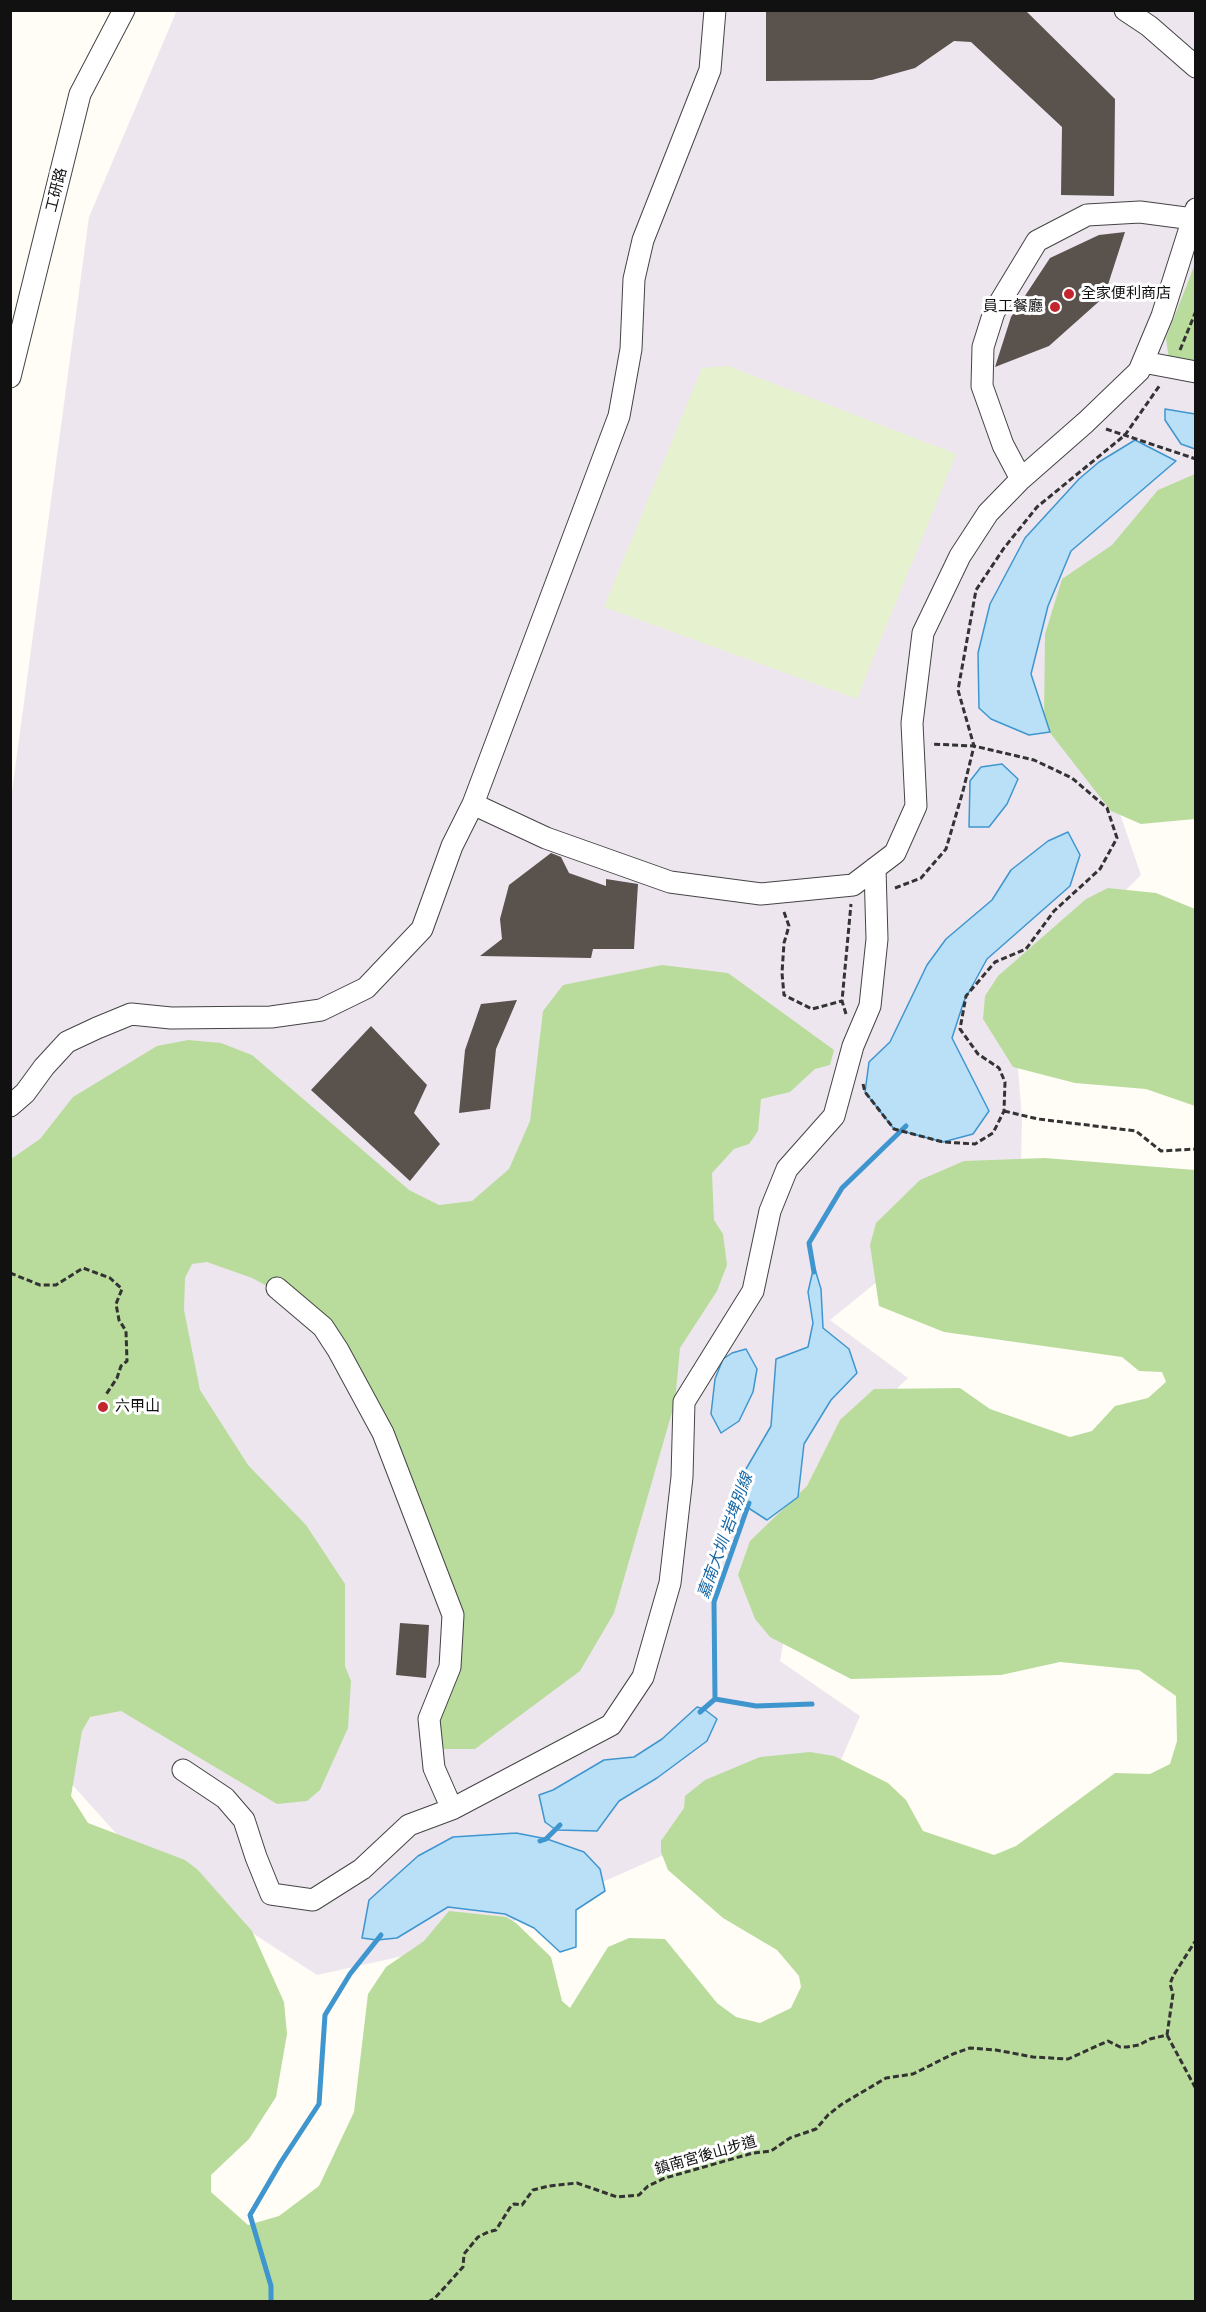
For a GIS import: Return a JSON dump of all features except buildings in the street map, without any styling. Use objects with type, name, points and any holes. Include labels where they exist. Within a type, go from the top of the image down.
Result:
[{"type":"street","name":"工研路","points":[[11,376],[80,94],[124,10]]},
{"type":"street","points":[[10,1106],[25,1093],[44,1067],[67,1042],[131,1014],[171,1018],[271,1017],[321,1010],[366,988],[422,929],[452,846],[473,804],[619,416],[631,349],[634,279],[643,240],[710,70],[715,10]]},
{"type":"street","points":[[1125,10],[1149,26],[1196,67]]},
{"type":"street","points":[[473,804],[546,838],[670,882],[761,894],[853,885],[895,853],[916,806],[912,723],[923,633],[960,556],[988,513],[1021,478],[1086,422],[1139,371],[1162,316],[1194,214],[1140,212],[1087,215],[1038,241],[994,312],[982,346],[982,386],[1003,445],[1021,478]]},
{"type":"street","points":[[1143,362],[1196,372]]},
{"type":"street","points":[[183,1770],[225,1798],[244,1820],[271,1894],[313,1900],[362,1869],[409,1825],[452,1809],[611,1725],[643,1677],[670,1583],[682,1478],[684,1402],[753,1291],[770,1211],[787,1169],[834,1116],[853,1046],[870,1006],[878,939],[875,868]]},
{"type":"street","points":[[277,1288],[323,1327],[383,1433],[453,1615],[450,1667],[429,1719],[434,1768],[452,1809]]},
{"type":"path","points":[[876,895],[921,878],[946,849],[974,746],[958,690],[976,590],[1004,548],[1038,507],[1125,435],[1156,392],[1185,343],[1196,311]]},
{"type":"path","points":[[1086,422],[1196,459]]},
{"type":"path","points":[[913,743],[974,746],[1034,760],[1072,778],[1107,808],[1117,838],[1100,869],[1054,911],[1026,949],[995,962],[966,996],[960,1029],[978,1054],[999,1068],[1005,1082],[1004,1111],[993,1133],[975,1144]]},
{"type":"path","points":[[776,892],[789,926],[784,943],[782,972],[784,995],[812,1009],[842,1001]]},
{"type":"path","points":[[1004,1111],[1038,1119],[1136,1131],[1161,1151],[1196,1149]]},
{"type":"path","points":[[10,1273],[40,1285],[56,1285],[83,1268],[111,1278],[122,1290],[116,1304],[119,1320],[126,1331],[128,1360],[121,1366],[117,1378],[105,1396]]},
{"type":"path","points":[[1196,1940],[1170,1984],[1173,1994],[1167,2035],[1196,2089]]},
{"type":"path","name":"鎮南宮後山步道","points":[[429,2301],[435,2298],[463,2267],[464,2254],[478,2237],[496,2230],[511,2206],[522,2205],[533,2190],[577,2183],[617,2197],[639,2195],[648,2186],[665,2178],[753,2153],[771,2151],[790,2138],[816,2129],[842,2104],[886,2078],[913,2074],[970,2048],[1033,2057],[1068,2059],[1108,2041],[1127,2048],[1167,2035]]},
{"type":"shaded area","points":[[177,10],[1195,11],[1195,514],[1119,811],[1141,875],[1013,1003],[1022,1119],[1021,1165],[830,1320],[908,1378],[817,1465],[780,1661],[860,1716],[832,1781],[466,1942],[317,1975],[140,1860],[42,1751],[10,1634],[11,799],[89,217]]},
{"type":"green space","points":[[1195,264],[1195,374],[1169,360],[1166,338]]},
{"type":"green space","points":[[728,366],[956,454],[857,699],[604,607],[702,368]]},
{"type":"green space","points":[[1195,474],[1195,819],[1141,824],[1111,811],[1044,725],[1045,634],[1062,579],[1112,545],[1158,490]]},
{"type":"green space","points":[[1108,888],[1156,893],[1195,909],[1195,1106],[1146,1089],[1075,1083],[1013,1067],[983,1019],[985,996],[998,976],[1086,899]]},
{"type":"green space","points":[[662,965],[728,973],[834,1050],[830,1065],[815,1069],[790,1092],[761,1099],[758,1131],[749,1144],[734,1149],[712,1173],[714,1220],[723,1234],[727,1265],[717,1291],[680,1348],[675,1402],[614,1613],[580,1671],[475,1749],[444,1749],[419,1728],[419,1713],[453,1678],[455,1647],[384,1438],[329,1340],[280,1293],[252,1278],[207,1262],[192,1264],[185,1278],[184,1310],[200,1390],[248,1465],[306,1525],[345,1584],[345,1666],[351,1681],[348,1728],[320,1790],[307,1801],[277,1804],[121,1711],[90,1717],[82,1731],[71,1796],[88,1823],[185,1860],[198,1870],[252,1931],[284,2002],[287,2034],[276,2097],[249,2139],[211,2175],[211,2192],[248,2225],[279,2216],[319,2186],[354,2112],[368,1994],[386,1967],[424,1941],[449,1911],[506,1917],[516,1923],[551,1957],[562,2001],[570,2008],[608,1947],[629,1938],[665,1939],[717,2003],[736,2017],[760,2023],[791,2008],[801,1987],[799,1976],[777,1950],[723,1918],[668,1870],[661,1852],[661,1841],[684,1808],[685,1796],[705,1780],[760,1757],[810,1752],[834,1756],[888,1783],[906,1800],[923,1831],[994,1855],[1016,1846],[1115,1773],[1150,1774],[1170,1764],[1177,1741],[1176,1696],[1139,1670],[1060,1662],[1001,1675],[851,1679],[770,1637],[755,1619],[738,1575],[750,1541],[807,1486],[840,1420],[874,1389],[960,1388],[990,1409],[1070,1437],[1092,1431],[1115,1406],[1148,1398],[1166,1382],[1162,1372],[1139,1371],[1122,1357],[944,1332],[879,1306],[870,1245],[876,1223],[920,1180],[964,1161],[1045,1158],[1195,1170],[1195,2301],[11,2302],[11,1159],[40,1139],[73,1097],[157,1046],[188,1040],[221,1043],[252,1055],[409,1190],[439,1205],[472,1201],[509,1169],[530,1121],[543,1011],[563,985]]},
{"type":"water","points":[[1165,409],[1195,414],[1195,449],[1181,444],[1165,420]]},
{"type":"water","points":[[1135,440],[1176,461],[1071,551],[1048,606],[1031,674],[1050,732],[1029,735],[991,719],[979,708],[978,653],[990,604],[1025,538],[1079,479],[1099,462]]},
{"type":"water","points":[[1002,764],[1018,779],[1007,804],[989,827],[969,827],[970,781],[981,767]]},
{"type":"water","points":[[1068,832],[1080,855],[1070,886],[987,959],[964,1001],[952,1038],[989,1111],[973,1134],[943,1142],[894,1129],[865,1092],[869,1062],[890,1042],[927,965],[946,939],[992,900],[1011,870],[1048,841]]},
{"type":"water","points":[[814,1266],[821,1289],[823,1328],[849,1349],[857,1373],[831,1400],[804,1444],[798,1497],[767,1520],[733,1498],[746,1469],[771,1426],[776,1359],[808,1347],[813,1323],[808,1292]]},
{"type":"water","points":[[746,1349],[757,1369],[753,1392],[739,1421],[721,1433],[711,1414],[715,1379],[723,1359],[732,1353]]},
{"type":"water","points":[[697,1707],[704,1709],[717,1719],[707,1741],[657,1778],[619,1801],[597,1831],[556,1830],[545,1822],[539,1795],[553,1790],[604,1760],[634,1757],[662,1739]]},
{"type":"water","points":[[516,1833],[547,1839],[584,1852],[600,1869],[605,1891],[576,1910],[576,1947],[560,1952],[534,1928],[505,1914],[448,1907],[397,1938],[377,1940],[362,1938],[369,1900],[418,1856],[453,1837]]},
{"type":"waterway","name":"嘉南大圳 岩埤別線","points":[[814,1272],[809,1243],[842,1188],[906,1126]]},
{"type":"waterway","name":"嘉南大圳 岩埤別線","points":[[700,1712],[715,1699],[714,1602],[749,1503]]},
{"type":"waterway","points":[[715,1699],[756,1706],[812,1704]]},
{"type":"waterway","name":"嘉南大圳 岩埤別線","points":[[540,1841],[546,1839],[560,1825]]},
{"type":"waterway","name":"嘉南大圳 岩埤別線","points":[[271,2302],[271,2286],[250,2215],[319,2104],[325,2015],[350,1974],[381,1935]]},
{"type":"place","name":"全家便利商店","points":[[1069,294]]},
{"type":"place","name":"員工餐廳","points":[[1055,307]]},
{"type":"place","name":"六甲山","points":[[103,1407]]}]
